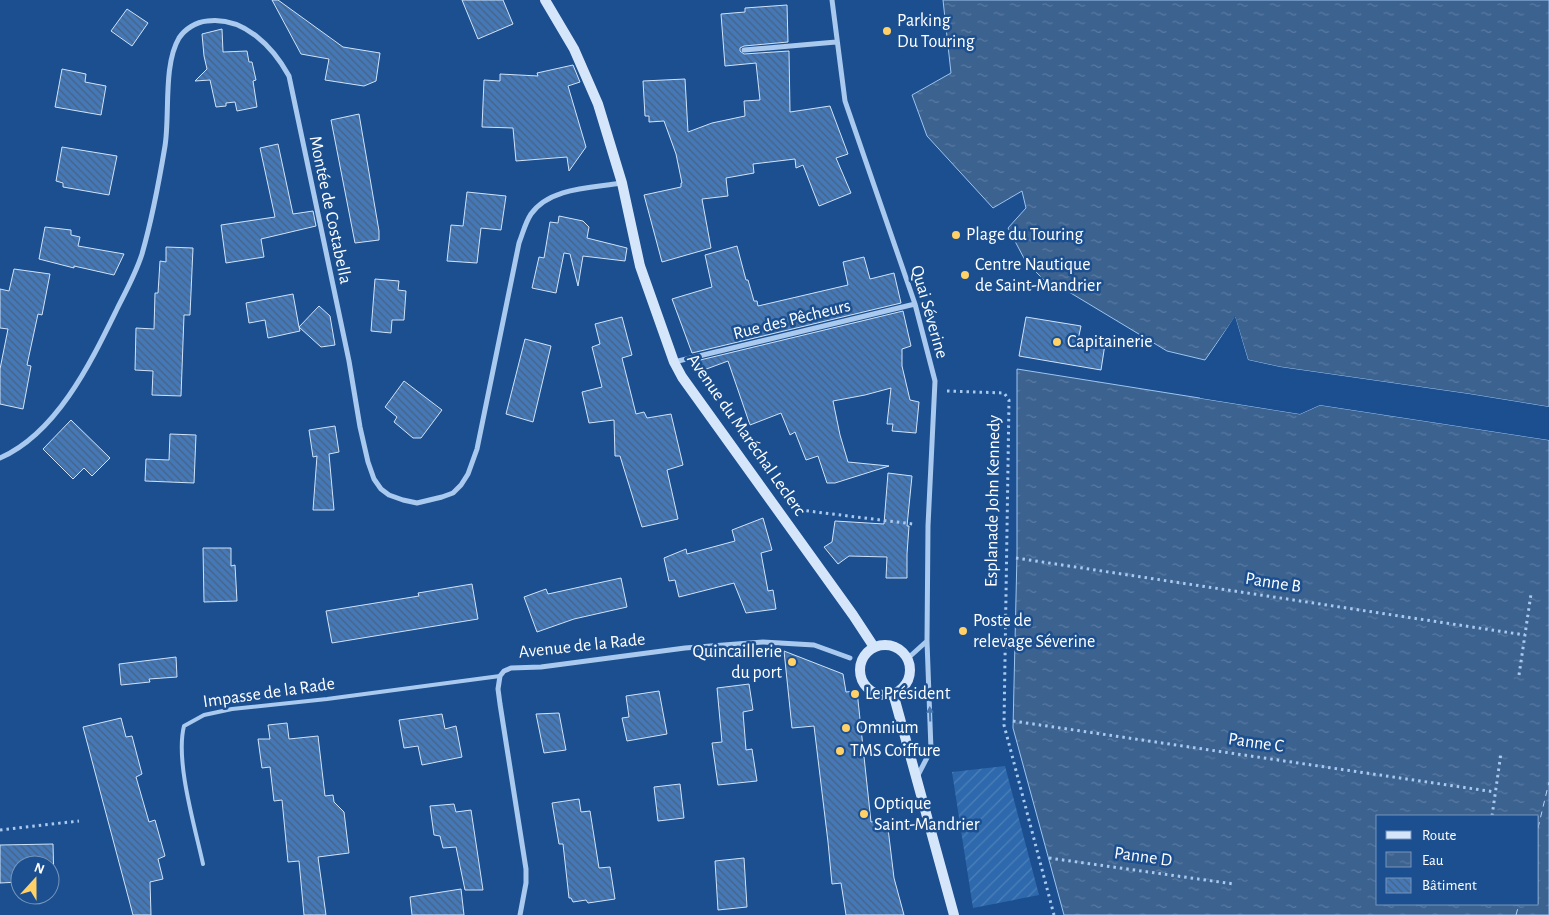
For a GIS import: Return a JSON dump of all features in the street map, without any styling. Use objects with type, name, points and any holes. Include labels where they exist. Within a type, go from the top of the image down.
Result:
[{"type":"main road","name":"Avenue du Maréchal Leclerc","points":[[545,0],[574,49],[598,104],[622,183],[640,266],[674,362],[682,377],[853,615],[874,648]]},
{"type":"main road","points":[[889,646],[902,653],[907,659],[909,675],[900,689],[893,693],[878,694],[865,685],[861,678],[860,663],[864,656],[874,648],[889,646]]},
{"type":"main road","points":[[893,693],[954,915]]},
{"type":"street","name":"Quai Séverine","points":[[832,0],[845,101],[915,304],[935,381],[928,526],[927,641],[931,750],[917,777]]},
{"type":"street","name":"Montée de Costabella","points":[[0,458],[28,441],[48,422],[65,401],[100,343],[142,255],[165,143],[170,64],[174,48],[180,36],[187,28],[201,22],[215,20],[230,22],[246,29],[274,52],[289,76],[349,361],[368,462],[374,479],[389,495],[417,503],[429,501],[453,493],[468,474],[477,449],[519,243],[530,215],[541,204],[557,195],[622,183]]},
{"type":"street","points":[[744,50],[836,42]]},
{"type":"street","name":"Rue des Pêcheurs","points":[[674,362],[915,304]]},
{"type":"street","points":[[907,659],[927,641]]},
{"type":"street","name":"Avenue de la Rade","points":[[520,915],[526,883],[526,869],[498,689],[500,676],[504,671],[511,668],[541,667],[685,648],[763,642],[814,645],[850,658]]},
{"type":"lane","name":"Impasse de la Rade","points":[[203,864],[187,788],[181,746],[184,726],[192,720],[204,715],[232,709],[327,699],[500,676]]},
{"type":"path","name":"Esplanade John Kennedy","points":[[934,391],[1004,393],[1009,400],[1004,725],[1054,915]]},
{"type":"path","points":[[784,519],[800,510],[928,526]]},
{"type":"path","name":"Panne B","points":[[1016,558],[1525,635]]},
{"type":"path","points":[[1519,675],[1531,594]]},
{"type":"path","name":"Panne C","points":[[1013,722],[1495,792]]},
{"type":"path","points":[[1492,815],[1501,753]]},
{"type":"path","points":[[0,830],[79,821]]},
{"type":"path","name":"Panne D","points":[[1049,858],[1234,884]]},
{"type":"shaded area","points":[[1005,766],[1039,895],[973,908],[952,772]]},
{"type":"water","points":[[943,0],[1549,0],[1549,407],[1280,367],[1248,360],[1235,317],[1205,360],[1167,351],[1069,292],[1046,282],[1026,262],[1008,228],[1026,208],[1022,191],[993,208],[927,136],[912,95],[951,73]]},
{"type":"water","points":[[1017,369],[1300,414],[1320,405],[1549,440],[1549,915],[1064,915],[1013,728],[1017,554]]},
{"type":"pier","points":[[1235,316],[1248,360],[1280,367],[1549,407],[1549,410],[1468,396],[1280,370],[1247,362],[1234,322],[1205,362]]},
{"type":"pier","points":[[1200,396],[1299,411],[1320,402],[1549,437],[1549,440],[1320,405],[1300,414],[1200,398]]},
{"type":"building","points":[[272,0],[278,0],[343,47],[380,53],[376,81],[364,86],[325,80],[329,59],[301,54]]},
{"type":"building","points":[[462,0],[503,0],[513,24],[478,39]]},
{"type":"building","points":[[787,5],[788,42],[744,46],[740,48],[740,51],[744,54],[789,51],[790,112],[830,106],[848,154],[836,158],[851,193],[819,206],[803,165],[796,168],[795,159],[753,164],[754,173],[726,178],[728,196],[702,199],[711,248],[662,262],[644,195],[681,187],[682,183],[676,154],[664,121],[649,122],[649,116],[645,116],[643,81],[685,79],[688,132],[712,123],[745,116],[744,101],[760,100],[756,63],[725,66],[721,14],[745,12],[745,8]]},
{"type":"building","points":[[127,9],[148,23],[132,46],[111,31]]},
{"type":"building","points":[[222,29],[223,52],[247,51],[249,62],[252,62],[256,80],[253,81],[257,107],[237,111],[235,102],[226,103],[226,106],[216,107],[210,80],[195,81],[207,69],[202,34]]},
{"type":"building","points":[[573,65],[580,82],[568,86],[586,147],[569,171],[567,157],[516,161],[513,128],[482,127],[484,80],[500,81],[500,74],[538,76],[537,73]]},
{"type":"building","points":[[62,69],[86,74],[85,82],[106,86],[101,115],[55,107]]},
{"type":"building","points":[[359,114],[379,240],[355,243],[331,120]]},
{"type":"building","points":[[278,144],[293,214],[313,211],[316,226],[261,239],[264,257],[226,263],[221,225],[275,217],[260,148]]},
{"type":"building","points":[[62,147],[117,156],[109,195],[63,187],[63,183],[56,181]]},
{"type":"building","points":[[467,192],[506,196],[501,230],[481,228],[477,263],[447,261],[451,225],[463,226]]},
{"type":"building","points":[[559,216],[583,221],[589,227],[587,238],[627,248],[625,261],[583,256],[578,286],[570,254],[564,253],[556,293],[532,288],[539,257],[544,258],[550,222],[558,223]]},
{"type":"building","points":[[45,227],[71,230],[71,235],[80,237],[78,246],[124,254],[114,275],[39,259]]},
{"type":"building","points":[[737,246],[746,280],[748,280],[754,301],[757,301],[758,306],[848,285],[843,262],[864,257],[870,279],[894,273],[901,303],[692,353],[672,299],[712,287],[705,255]]},
{"type":"building","points":[[166,247],[193,248],[190,315],[184,315],[181,396],[152,395],[153,371],[135,370],[136,328],[154,329],[155,293],[158,293],[160,261],[166,262]]},
{"type":"building","points":[[14,269],[50,274],[42,315],[38,314],[27,365],[31,366],[23,409],[0,404],[0,369],[8,329],[0,328],[0,289],[9,291]]},
{"type":"building","points":[[375,279],[399,281],[398,290],[406,291],[404,320],[392,320],[391,333],[371,331]]},
{"type":"building","points":[[293,294],[300,331],[268,338],[265,320],[249,323],[246,303]]},
{"type":"building","points":[[319,306],[330,316],[335,345],[321,347],[299,327]]},
{"type":"building","points":[[903,311],[911,346],[902,349],[902,366],[910,400],[919,402],[916,433],[892,431],[893,424],[887,424],[891,388],[833,401],[848,462],[889,466],[835,483],[827,483],[818,456],[806,460],[795,432],[790,435],[781,413],[750,425],[728,361],[701,371],[696,361]]},
{"type":"building","points":[[622,317],[632,355],[622,358],[636,414],[644,412],[647,418],[671,414],[683,465],[667,470],[678,519],[642,527],[620,456],[615,456],[614,420],[589,423],[582,392],[602,387],[592,347],[600,344],[595,324]]},
{"type":"building","name":"Capitainerie","points":[[1026,317],[1081,326],[1078,340],[1105,344],[1101,370],[1019,356]]},
{"type":"building","points":[[525,339],[551,346],[533,422],[506,414]]},
{"type":"building","points":[[404,381],[442,410],[421,438],[413,438],[394,422],[397,417],[385,407]]},
{"type":"building","points":[[71,420],[110,458],[92,476],[84,468],[73,479],[43,449]]},
{"type":"building","points":[[335,426],[339,452],[329,454],[334,510],[313,510],[317,456],[313,457],[309,430]]},
{"type":"building","points":[[170,434],[196,435],[194,483],[145,481],[146,459],[169,460]]},
{"type":"building","points":[[888,473],[912,476],[907,526],[909,526],[907,578],[886,578],[887,557],[849,556],[838,564],[824,547],[832,542],[835,521],[884,524]]},
{"type":"building","points":[[763,518],[772,550],[761,553],[768,591],[773,590],[776,609],[746,613],[734,583],[679,597],[675,580],[669,581],[664,558],[686,549],[687,554],[735,541],[732,530]]},
{"type":"building","points":[[203,548],[231,548],[231,566],[235,565],[237,601],[204,602]]},
{"type":"building","points":[[621,578],[627,607],[574,619],[537,632],[524,597],[546,589],[548,594]]},
{"type":"building","points":[[472,584],[478,619],[332,643],[326,611],[419,596],[418,593]]},
{"type":"building","points":[[784,651],[843,674],[846,692],[857,691],[871,822],[887,820],[894,878],[904,915],[846,915],[841,883],[832,884],[814,726],[792,728]]},
{"type":"building","points":[[176,657],[177,677],[149,679],[150,682],[121,685],[119,664]]},
{"type":"building","points":[[749,684],[753,710],[743,712],[746,750],[752,749],[757,781],[718,785],[712,743],[722,742],[717,688]]},
{"type":"building","points":[[659,691],[667,734],[627,741],[622,718],[629,717],[626,696]]},
{"type":"building","points":[[559,713],[566,750],[544,753],[536,714]]},
{"type":"building","points":[[442,714],[445,729],[456,726],[462,757],[422,765],[418,746],[404,748],[399,720]]},
{"type":"building","points":[[121,718],[126,737],[132,736],[142,774],[136,777],[149,822],[155,820],[165,856],[158,859],[163,879],[150,882],[151,915],[133,915],[83,727]]},
{"type":"building","points":[[287,723],[289,739],[318,736],[325,796],[333,795],[334,802],[344,812],[349,853],[318,857],[326,915],[304,915],[299,861],[288,862],[282,800],[274,801],[270,767],[262,768],[258,739],[270,739],[268,725]]},
{"type":"building","points":[[680,784],[684,818],[658,821],[654,787]]},
{"type":"building","points":[[579,799],[581,812],[590,811],[599,868],[610,867],[615,899],[588,903],[586,900],[573,902],[569,898],[563,844],[559,844],[552,803]]},
{"type":"building","points":[[454,804],[456,812],[471,810],[483,890],[465,890],[456,847],[443,848],[440,836],[434,835],[430,806]]},
{"type":"building","points":[[53,844],[53,855],[10,855],[10,882],[0,883],[0,845]]},
{"type":"building","points":[[744,858],[747,907],[718,910],[715,861]]},
{"type":"building","points":[[461,889],[464,915],[412,915],[410,897]]},
{"type":"ferry route","points":[[1539,824],[1549,782]]},
{"type":"ferry route","points":[[1516,915],[1519,905]]},
{"type":"place","name":"Parking Du Touring","points":[[887,31]]},
{"type":"place","name":"Plage du Touring","points":[[956,235]]},
{"type":"place","name":"Centre Nautique de Saint-Mandrier","points":[[965,275]]},
{"type":"place","name":"Capitainerie","points":[[1057,342]]},
{"type":"place","name":"Poste de relevage Séverine","points":[[963,631]]},
{"type":"place","name":"Quincaillerie du port","points":[[792,662]]},
{"type":"place","name":"Le Président","points":[[855,694]]},
{"type":"place","name":"Omnium","points":[[846,728]]},
{"type":"place","name":"TMS Coiffure","points":[[840,751]]},
{"type":"place","name":"Optique Saint-Mandrier","points":[[864,814]]}]
